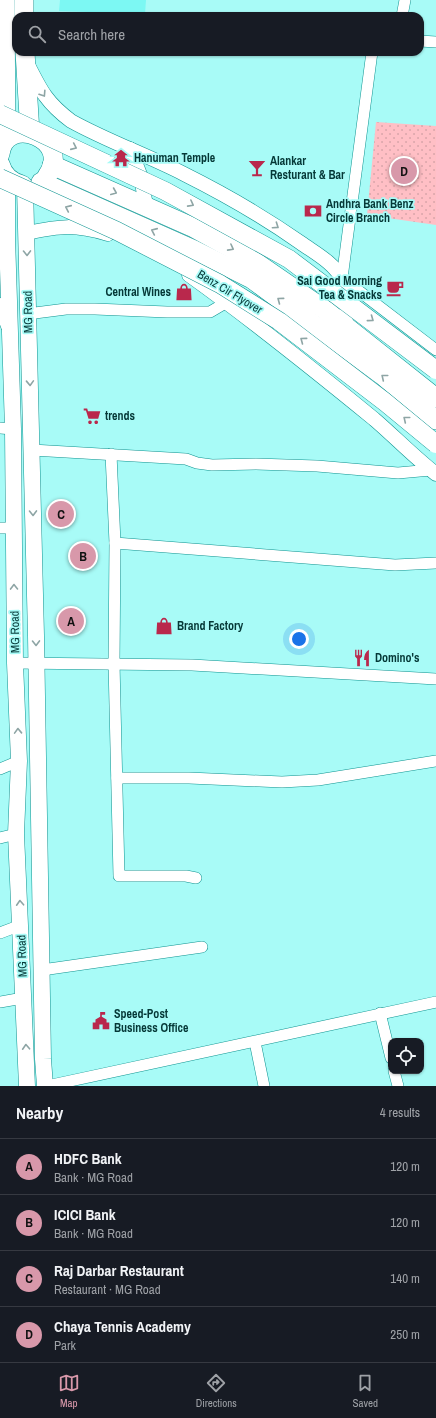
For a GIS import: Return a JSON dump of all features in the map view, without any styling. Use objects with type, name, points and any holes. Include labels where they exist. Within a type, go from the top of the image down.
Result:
[{"type":"highway","points":[[3,147],[5,0]]},
{"type":"highway","points":[[24,0],[24,12]]},
{"type":"highway","points":[[25,56],[30,133]]},
{"type":"highway","points":[[3,147],[13,136],[30,133],[41,137],[48,144],[53,154],[52,165],[48,175],[33,184]]},
{"type":"highway","points":[[52,165],[192,227],[252,259],[271,271],[345,326],[436,398]]},
{"type":"highway","points":[[2,173],[15,184],[33,184],[194,250],[252,279],[382,375],[436,420]]},
{"type":"main road","points":[[0,114],[165,191],[289,259],[436,370]]},
{"type":"main road","name":"MG Road","points":[[2,173],[10,330],[6,428],[6,528],[15,663],[19,761],[16,834],[28,1086]]},
{"type":"main road","name":"Benz Cir Flyover","points":[[2,173],[220,284],[279,321],[385,402],[436,444]]},
{"type":"main road","name":"MG Road","points":[[33,184],[26,233],[32,450],[43,1059],[46,1086]]},
{"type":"main road","points":[[17,804],[38,804]]},
{"type":"street","points":[[403,12],[405,0]]},
{"type":"street","points":[[424,41],[436,42]]},
{"type":"street","points":[[25,56],[43,96],[71,121],[182,173],[275,225],[324,260],[342,278],[436,350]]},
{"type":"street","points":[[345,326],[347,296],[342,278],[371,56]]},
{"type":"street","points":[[130,149],[141,177],[146,206]]},
{"type":"street","points":[[26,233],[70,226],[86,228],[112,235],[166,260],[227,302],[375,420],[434,472]]},
{"type":"street","points":[[28,314],[66,309],[210,312],[227,302]]},
{"type":"street","points":[[0,305],[10,330]]},
{"type":"street","points":[[32,450],[186,459],[197,463],[212,465],[256,464],[317,466],[398,473],[434,472]]},
{"type":"street","points":[[111,454],[115,543],[114,664],[119,876],[186,876],[196,878]]},
{"type":"street","points":[[115,543],[395,565],[436,564]]},
{"type":"street","points":[[15,663],[192,665],[436,679]]},
{"type":"street","points":[[0,769],[19,761]]},
{"type":"street","points":[[117,778],[189,778],[282,782],[318,780],[436,761]]},
{"type":"street","points":[[0,838],[16,834]]},
{"type":"street","points":[[0,933],[21,925]]},
{"type":"street","points":[[42,970],[202,947]]},
{"type":"street","points":[[0,1002],[23,998]]},
{"type":"street","points":[[46,1086],[436,1002]]},
{"type":"street","points":[[380,1013],[388,1046]]},
{"type":"street","points":[[255,1042],[264,1086]]},
{"type":"street","points":[[395,1074],[398,1086]]},
{"type":"shaded area","points":[[60,0],[146,0],[145,12],[59,11]]},
{"type":"shaded area","points":[[376,122],[436,126],[436,225],[367,215]]},
{"type":"place","name":"Hanuman Temple","points":[[121,158]]},
{"type":"place","name":"Alankar Resturant & Bar","points":[[257,168]]},
{"type":"place","name":"Chaya Tennis Academy","points":[[404,171]]},
{"type":"place","name":"Andhra Bank Benz Circle Branch","points":[[313,211]]},
{"type":"place","name":"Sai Good Morning Tea & Snacks","points":[[395,288]]},
{"type":"place","name":"Central Wines","points":[[184,292]]},
{"type":"place","name":"trends","points":[[92,416]]},
{"type":"place","name":"Raj Darbar Restaurant","points":[[61,514]]},
{"type":"place","name":"ICICI Bank","points":[[83,556]]},
{"type":"place","name":"HDFC Bank","points":[[71,621]]},
{"type":"place","name":"Brand Factory","points":[[164,626]]},
{"type":"place","name":"Domino's","points":[[362,658]]},
{"type":"place","name":"Speed-Post Business Office","points":[[101,1021]]}]
